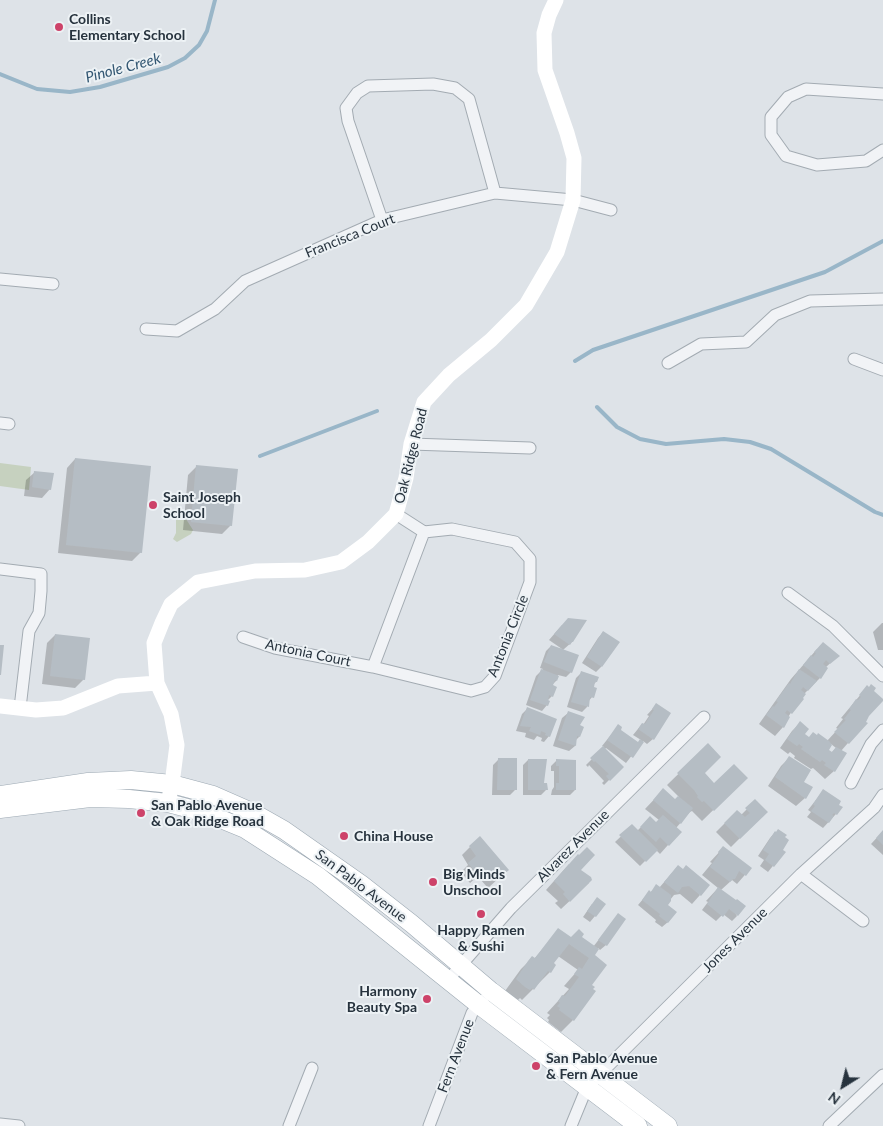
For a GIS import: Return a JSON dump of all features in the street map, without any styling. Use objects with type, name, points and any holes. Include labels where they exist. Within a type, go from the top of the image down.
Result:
[{"type":"main road","name":"San Pablo Avenue","points":[[0,795],[88,782],[131,780],[172,784],[213,795],[254,813],[284,830],[361,884],[412,924],[491,991],[668,1126]]},
{"type":"main road","name":"San Pablo Avenue","points":[[0,809],[90,798],[129,799],[168,803],[206,813],[245,830],[318,876],[479,1005],[638,1126]]},
{"type":"street","name":"Oak Ridge Road","points":[[168,803],[177,745],[171,714],[157,683],[154,643],[171,604],[198,582],[256,571],[305,570],[341,562],[368,542],[396,514],[406,478],[411,444],[424,402],[449,374],[490,340],[526,305],[557,252],[573,200],[574,158],[568,134],[545,70],[544,33],[548,15],[556,0]]},
{"type":"street","points":[[382,220],[348,121],[346,108],[357,93],[368,86],[433,84],[454,88],[469,99],[495,193]]},
{"type":"street","points":[[883,94],[806,90],[788,98],[771,117],[771,136],[786,156],[818,165],[866,161],[883,150]]},
{"type":"street","name":"Francisca Court","points":[[146,329],[177,331],[214,310],[245,281],[382,220],[495,193],[573,200],[611,210]]},
{"type":"street","points":[[0,280],[54,284]]},
{"type":"street","points":[[668,363],[701,344],[746,342],[775,315],[810,302],[883,299]]},
{"type":"street","points":[[854,359],[883,370]]},
{"type":"street","points":[[411,444],[530,448]]},
{"type":"street","points":[[373,667],[424,532],[396,514]]},
{"type":"street","name":"Antonia Circle","points":[[373,667],[471,691],[485,687],[495,676],[530,582],[530,559],[515,542],[452,529],[424,532]]},
{"type":"street","points":[[0,569],[41,574],[39,612],[29,631],[20,708]]},
{"type":"street","points":[[788,594],[833,626],[883,676]]},
{"type":"street","name":"Antonia Court","points":[[243,637],[275,648],[373,667]]},
{"type":"street","points":[[0,706],[36,710],[63,708],[118,686],[157,683]]},
{"type":"street","name":"Alvarez Avenue","points":[[448,980],[511,908],[704,716]]},
{"type":"street","points":[[851,783],[871,744],[883,730]]},
{"type":"street","name":"Jones Avenue","points":[[587,1087],[801,874],[874,808],[883,795]]},
{"type":"street","points":[[801,874],[864,921]]},
{"type":"street","name":"Fern Avenue","points":[[429,1126],[472,1014],[491,991]]},
{"type":"street","points":[[289,1126],[312,1068]]},
{"type":"street","points":[[830,1126],[883,1075]]},
{"type":"street","points":[[571,1126],[587,1087]]},
{"type":"street","points":[[0,1124],[19,1126]]},
{"type":"green space","points":[[0,463],[31,467],[29,490],[0,486]]},
{"type":"green space","points":[[176,517],[186,519],[193,530],[191,534],[177,542],[173,539],[176,533]]},
{"type":"building","points":[[75,458],[151,466],[142,553],[66,545]]},
{"type":"building","points":[[196,465],[238,469],[232,526],[191,522]]},
{"type":"building","points":[[34,471],[54,473],[51,490],[32,487]]},
{"type":"building","points":[[568,618],[587,620],[570,645],[554,634]]},
{"type":"building","points":[[603,631],[620,642],[602,667],[587,657]]},
{"type":"building","points":[[55,634],[90,638],[85,680],[50,676]]},
{"type":"building","points":[[823,642],[840,656],[830,664],[826,660],[823,664],[828,668],[821,679],[803,665],[811,655],[813,657],[816,653],[814,652]]},
{"type":"building","points":[[0,645],[4,645],[1,675],[0,675]]},
{"type":"building","points":[[551,645],[579,655],[572,673],[544,662]]},
{"type":"building","points":[[541,669],[559,676],[553,685],[557,687],[553,697],[549,695],[548,700],[550,701],[548,706],[530,700]]},
{"type":"building","points":[[799,669],[817,681],[808,691],[803,687],[801,690],[806,694],[804,699],[792,714],[787,710],[785,713],[790,717],[784,728],[766,715],[778,702],[776,701]]},
{"type":"building","points":[[581,671],[599,677],[597,682],[595,682],[594,687],[597,688],[594,698],[590,697],[589,707],[571,702]]},
{"type":"building","points":[[871,684],[876,688],[874,691],[883,701],[869,716],[866,722],[868,723],[849,744],[834,732],[846,720],[844,719],[851,710],[849,709],[856,699],[858,700],[861,697],[859,695],[867,685],[869,687]]},
{"type":"building","points":[[656,703],[671,713],[654,740],[638,729],[642,723],[645,724]]},
{"type":"building","points":[[527,707],[557,719],[550,737],[541,731],[540,735],[529,731],[531,727],[520,726]]},
{"type":"building","points":[[568,711],[585,717],[580,725],[584,727],[580,737],[577,736],[576,746],[558,740]]},
{"type":"building","points":[[800,721],[809,729],[805,734],[809,737],[813,732],[817,735],[818,733],[832,745],[829,750],[832,752],[836,747],[847,753],[835,772],[824,765],[826,763],[822,760],[820,762],[801,749],[803,747],[799,744],[797,746],[787,739]]},
{"type":"building","points":[[618,724],[622,727],[621,730],[638,742],[640,739],[644,742],[633,758],[607,740]]},
{"type":"building","points":[[708,743],[721,757],[705,773],[714,783],[734,764],[748,778],[714,811],[697,797],[694,790],[677,773]]},
{"type":"building","points":[[603,746],[624,767],[610,781],[606,776],[609,774],[590,758]]},
{"type":"building","points":[[789,756],[811,770],[804,782],[813,787],[806,799],[775,777]]},
{"type":"building","points":[[498,758],[517,758],[517,790],[497,790]]},
{"type":"building","points":[[528,759],[547,759],[544,783],[547,783],[548,790],[528,790]]},
{"type":"building","points":[[556,759],[576,760],[576,790],[556,790],[556,783],[559,783],[559,766],[556,766]]},
{"type":"building","points":[[663,788],[675,799],[678,796],[693,808],[681,824],[653,800]]},
{"type":"building","points":[[823,789],[841,801],[839,805],[843,807],[837,815],[834,813],[832,815],[834,816],[829,823],[811,811],[815,806],[813,804]]},
{"type":"building","points":[[755,799],[768,812],[740,839],[724,823],[737,810],[745,817],[750,813],[745,808]]},
{"type":"building","points":[[663,815],[682,832],[669,846],[660,837],[656,842],[640,827],[650,816],[656,822]]},
{"type":"building","points":[[632,824],[658,850],[646,862],[619,835]]},
{"type":"building","points":[[778,829],[787,835],[785,837],[789,840],[783,850],[786,852],[774,867],[765,860],[769,854],[763,850]]},
{"type":"building","points":[[883,830],[883,845],[876,838]]},
{"type":"building","points":[[480,836],[509,870],[497,880],[485,870],[479,876],[468,863],[476,856],[469,846]]},
{"type":"building","points":[[723,846],[752,868],[746,876],[739,871],[735,879],[730,882],[710,867]]},
{"type":"building","points":[[587,847],[595,855],[581,870],[591,877],[592,880],[570,902],[563,894],[565,892],[554,881],[578,854]]},
{"type":"building","points":[[678,865],[683,869],[686,865],[710,885],[701,896],[689,886],[682,887],[678,893],[664,882]]},
{"type":"building","points":[[656,884],[671,895],[671,901],[668,905],[677,912],[668,923],[642,900],[649,890],[651,892]]},
{"type":"building","points":[[718,887],[746,906],[738,916],[729,909],[723,917],[707,904]]},
{"type":"building","points":[[597,897],[606,904],[596,917],[587,911]]},
{"type":"building","points":[[618,913],[626,919],[607,946],[598,940]]},
{"type":"building","points":[[558,928],[571,937],[579,929],[584,934],[582,937],[599,949],[595,955],[607,965],[592,985],[596,991],[574,1021],[559,1010],[560,1008],[557,1006],[560,1003],[558,1001],[562,995],[565,996],[579,977],[574,974],[579,967],[582,969],[589,958],[569,944],[554,963],[556,965],[551,973],[548,971],[534,990],[525,987],[516,979],[532,956],[535,958]]},
{"type":"waterway","name":"Pinole Creek","points":[[0,74],[37,89],[70,92],[100,87],[168,67],[185,58],[199,45],[207,31],[215,0]]},
{"type":"waterway","points":[[575,361],[593,350],[825,272],[883,241]]},
{"type":"waterway","points":[[597,407],[617,427],[640,439],[666,444],[724,439],[750,442],[771,449],[883,515]]},
{"type":"waterway","points":[[260,456],[377,411]]},
{"type":"place","name":"Collins Elementary School","points":[[59,27]]},
{"type":"place","name":"Saint Joseph School","points":[[153,505]]},
{"type":"place","name":"San Pablo Avenue & Oak Ridge Road","points":[[141,813]]},
{"type":"place","name":"China House","points":[[344,836]]},
{"type":"place","name":"Big Minds Unschool","points":[[433,882]]},
{"type":"place","name":"Happy Ramen & Sushi","points":[[481,914]]},
{"type":"place","name":"Harmony Beauty Spa","points":[[427,999]]},
{"type":"place","name":"San Pablo Avenue & Fern Avenue","points":[[536,1066]]}]
